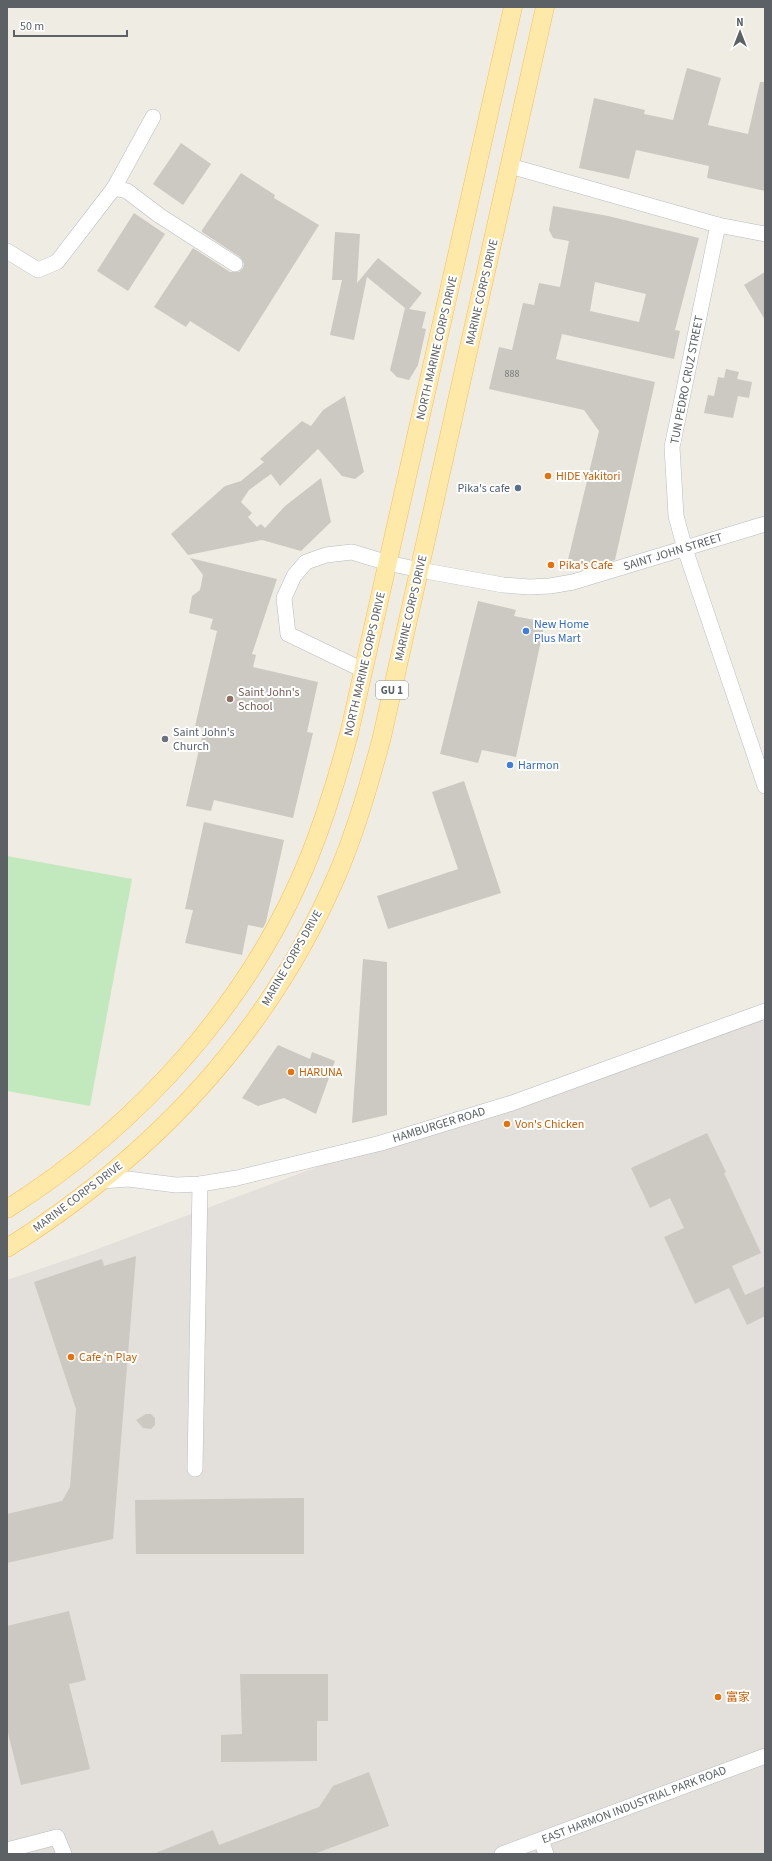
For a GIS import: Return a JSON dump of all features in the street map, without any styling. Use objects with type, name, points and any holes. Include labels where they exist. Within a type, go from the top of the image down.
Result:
[{"type":"main road","name":"NORTH MARINE CORPS DRIVE","points":[[7,1209],[81,1156],[144,1101],[176,1068],[250,970],[283,914],[310,856],[337,778],[363,670],[513,7]]},
{"type":"main road","name":"MARINE CORPS DRIVE","points":[[7,1248],[66,1208],[102,1181],[167,1124],[200,1090],[265,1004],[312,928],[340,868],[368,788],[381,741],[545,7]]},
{"type":"street","points":[[7,251],[38,270],[57,262],[114,188],[153,117]]},
{"type":"street","points":[[510,166],[718,225],[765,234]]},
{"type":"street","points":[[114,188],[127,192],[160,216],[235,264]]},
{"type":"street","name":"TUN PEDRO CRUZ STREET","points":[[718,225],[672,447],[676,516],[685,549],[765,786]]},
{"type":"street","name":"SAINT JOHN STREET","points":[[363,670],[288,634],[284,598],[294,576],[306,562],[326,555],[352,552],[388,563],[420,570],[503,585],[530,587],[550,586],[573,582],[765,524]]},
{"type":"street","name":"HAMBURGER ROAD","points":[[102,1181],[128,1179],[176,1185],[200,1184],[237,1178],[322,1157],[442,1126],[578,1080],[765,1011]]},
{"type":"street","points":[[195,1469],[200,1184]]},
{"type":"street","name":"EAST HARMON INDUSTRIAL PARK ROAD","points":[[502,1854],[543,1847],[765,1756]]},
{"type":"street","points":[[7,1850],[57,1837],[64,1854]]},
{"type":"shaded area","points":[[765,1011],[765,1854],[7,1854],[7,1280],[84,1254],[381,1143]]},
{"type":"green space","points":[[7,856],[132,879],[90,1106],[7,1091]]},
{"type":"building","points":[[687,68],[721,78],[708,125],[748,134],[760,82],[765,82],[765,191],[707,178],[709,166],[636,150],[629,179],[579,168],[594,98],[645,110],[644,114],[673,120]]},
{"type":"building","points":[[181,143],[211,164],[183,205],[153,184]]},
{"type":"building","points":[[241,173],[275,195],[274,198],[319,225],[239,352],[190,321],[186,327],[154,307],[193,248],[230,272],[239,272],[243,268],[244,264],[240,257],[202,232]]},
{"type":"building","points":[[553,206],[608,216],[699,238],[675,330],[680,331],[674,359],[562,334],[556,359],[655,382],[615,560],[579,571],[566,568],[599,431],[584,410],[489,389],[499,347],[512,350],[523,303],[534,305],[539,283],[560,287],[569,241],[553,238],[549,230]],"holes":[[[595,282],[646,294],[639,322],[590,311]]]},
{"type":"building","points":[[134,213],[165,234],[128,291],[97,271]]},
{"type":"building","points":[[335,232],[360,234],[357,283],[378,258],[422,293],[409,309],[426,312],[422,328],[426,329],[418,365],[409,380],[397,377],[390,370],[405,308],[367,277],[354,340],[330,335],[342,280],[332,280]]},
{"type":"building","points":[[765,272],[765,320],[744,285]]},
{"type":"building","points":[[726,369],[739,372],[737,379],[752,382],[749,398],[738,396],[733,418],[704,413],[708,395],[714,396],[718,377],[724,378]]},
{"type":"building","points":[[345,396],[364,472],[355,479],[342,476],[318,449],[280,486],[271,474],[249,490],[241,502],[252,513],[248,517],[257,527],[261,524],[265,528],[285,506],[321,478],[331,522],[301,551],[262,540],[188,555],[171,534],[225,486],[241,481],[264,462],[260,459],[302,421],[311,426],[323,410]]},
{"type":"building","points":[[190,558],[277,579],[252,654],[256,655],[253,667],[318,682],[307,732],[313,733],[293,818],[214,800],[211,811],[186,806],[204,728],[195,726],[217,631],[210,629],[213,619],[189,613],[192,596],[200,590],[203,575]]},
{"type":"building","points":[[478,601],[516,610],[514,616],[545,622],[516,757],[482,750],[478,763],[440,754]]},
{"type":"building","points":[[464,781],[501,893],[388,929],[377,896],[458,869],[432,792]]},
{"type":"building","points":[[204,822],[284,840],[266,922],[263,928],[248,925],[242,955],[185,943],[193,910],[185,909]]},
{"type":"building","points":[[363,959],[387,962],[387,1115],[352,1123]]},
{"type":"building","points":[[278,1045],[310,1059],[312,1052],[335,1061],[316,1114],[284,1098],[258,1106],[242,1098]]},
{"type":"building","points":[[707,1133],[726,1172],[724,1173],[761,1253],[732,1266],[745,1295],[765,1286],[765,1316],[747,1325],[729,1288],[695,1304],[664,1237],[684,1228],[670,1198],[650,1208],[631,1168]]},
{"type":"building","points":[[136,1256],[113,1539],[7,1563],[7,1514],[62,1501],[70,1487],[76,1409],[34,1282],[102,1259],[104,1266]]},
{"type":"building","points":[[146,1414],[151,1414],[155,1418],[155,1425],[151,1429],[143,1428],[136,1420]]},
{"type":"building","points":[[304,1498],[304,1554],[136,1554],[135,1500]]},
{"type":"building","points":[[69,1611],[86,1680],[69,1684],[90,1769],[21,1785],[7,1729],[7,1626]]},
{"type":"building","points":[[240,1674],[328,1674],[328,1721],[317,1721],[317,1761],[221,1762],[221,1735],[242,1734]]},
{"type":"building","points":[[369,1772],[389,1826],[314,1854],[153,1854],[213,1830],[219,1845],[319,1807],[333,1786]]},
{"type":"place","name":"HIDE Yakitori","points":[[548,476]]},
{"type":"place","name":"Pika's cafe","points":[[518,488]]},
{"type":"place","name":"Pika's Cafe","points":[[551,565]]},
{"type":"place","name":"New Home Plus Mart","points":[[526,631]]},
{"type":"place","name":"Saint John's School","points":[[230,699]]},
{"type":"place","name":"Saint John's Church","points":[[165,739]]},
{"type":"place","name":"Harmon","points":[[510,765]]},
{"type":"place","name":"HARUNA","points":[[291,1072]]},
{"type":"place","name":"Von's Chicken","points":[[507,1124]]},
{"type":"place","name":"Cafe ‘n Play","points":[[71,1357]]},
{"type":"place","name":"富家","points":[[718,1697]]}]
